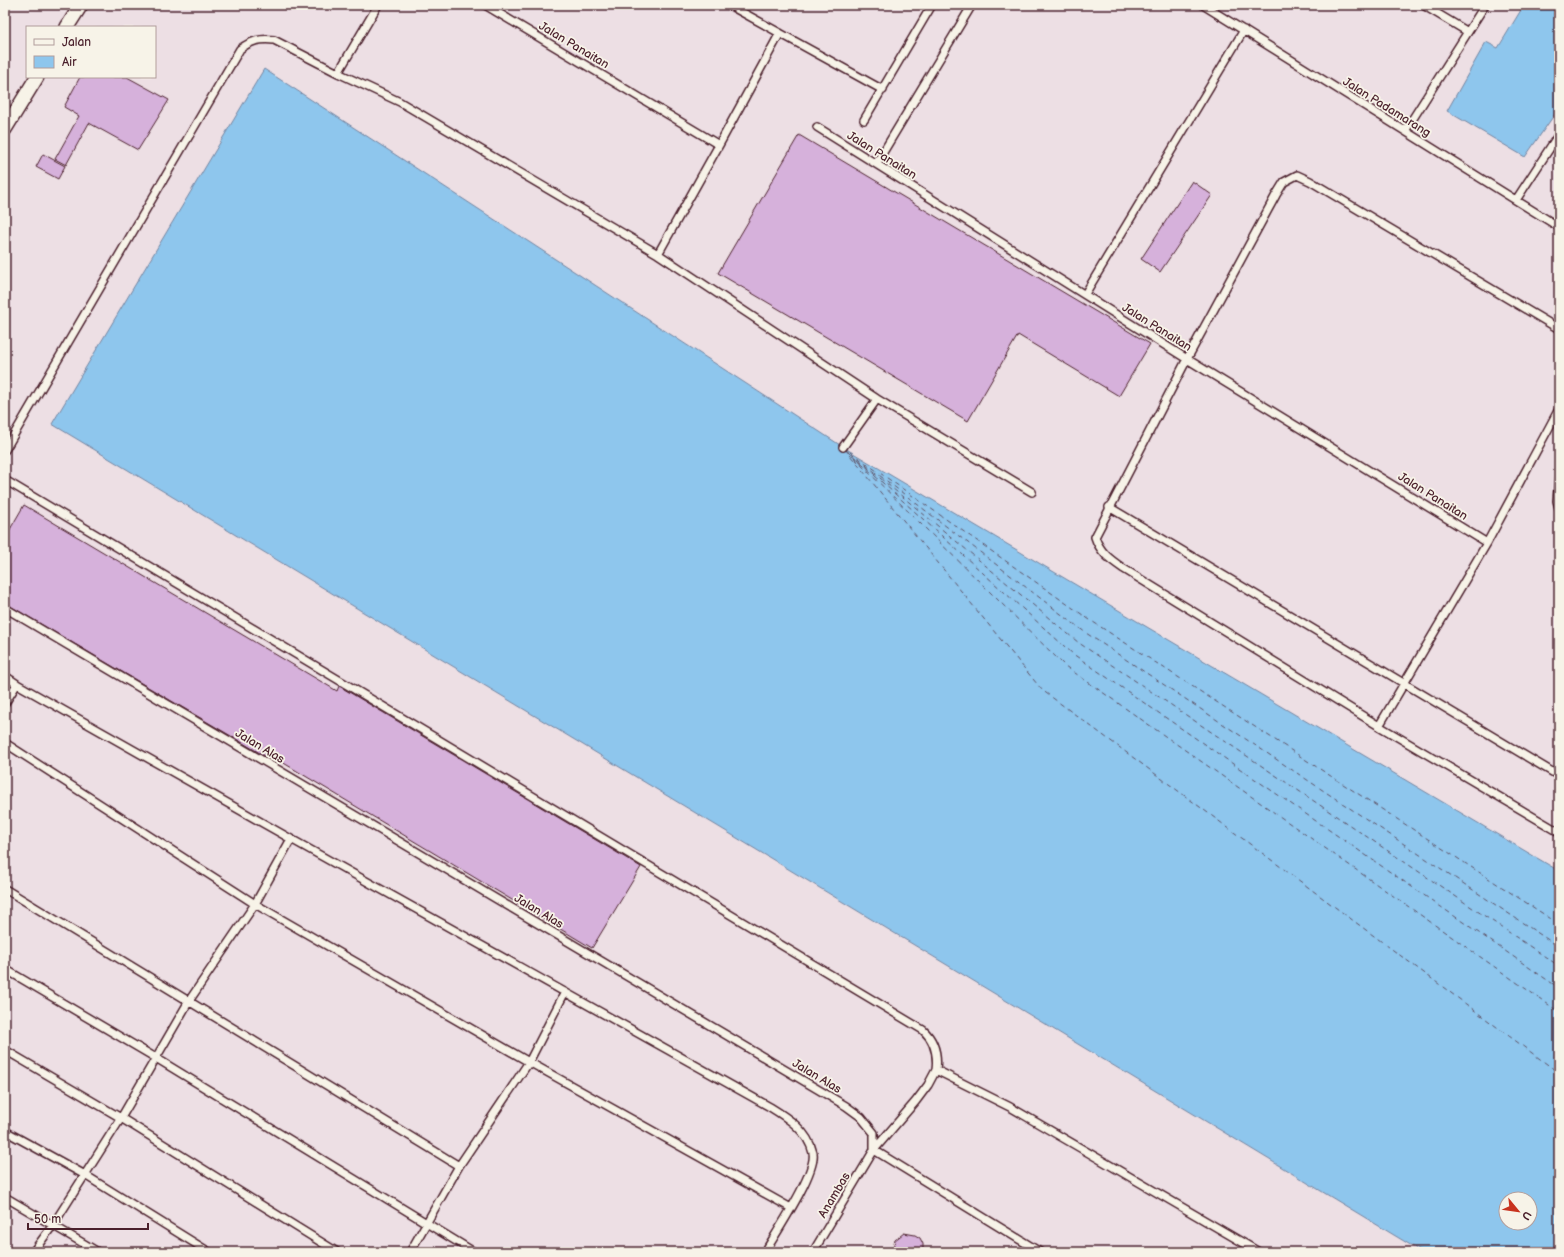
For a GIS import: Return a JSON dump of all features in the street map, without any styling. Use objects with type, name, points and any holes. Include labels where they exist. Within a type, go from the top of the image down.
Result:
[{"type":"street","points":[[68,26],[80,5]]},
{"type":"street","points":[[5,129],[36,78]]},
{"type":"lane","points":[[338,73],[378,5]]},
{"type":"lane","name":"Jalan Panaitan","points":[[486,5],[719,145]]},
{"type":"lane","points":[[729,5],[883,90]]},
{"type":"lane","points":[[864,120],[932,5]]},
{"type":"lane","points":[[876,164],[972,5]]},
{"type":"lane","name":"Jalan Padamarang","points":[[1204,5],[1559,227]]},
{"type":"lane","points":[[1424,5],[1468,32]]},
{"type":"lane","points":[[1405,131],[1485,5]]},
{"type":"lane","points":[[1085,294],[1244,30]]},
{"type":"lane","points":[[658,254],[780,33]]},
{"type":"lane","points":[[5,450],[240,50],[249,42],[262,38],[274,40],[338,73],[400,102],[658,254],[877,399],[1032,492]]},
{"type":"lane","name":"Jalan Panaitan","points":[[817,127],[1187,359],[1487,543]]},
{"type":"lane","points":[[1516,200],[1559,134]]},
{"type":"lane","points":[[1559,329],[1297,175],[1284,182],[1187,359],[1138,456],[1109,507],[1095,537],[1098,548],[1108,557],[1379,726],[1559,832]]},
{"type":"lane","points":[[843,447],[877,399]]},
{"type":"lane","points":[[1379,726],[1487,543],[1559,409]]},
{"type":"lane","points":[[1559,477],[1557,501],[1559,508]]},
{"type":"lane","points":[[5,480],[923,1030],[932,1038],[936,1051],[936,1070],[1010,1107],[1259,1252]]},
{"type":"lane","points":[[1109,507],[1403,685],[1559,776]]},
{"type":"lane","name":"Jalan Alas","points":[[5,608],[846,1106],[861,1117],[874,1133],[874,1150]]},
{"type":"lane","points":[[5,676],[792,1121],[808,1141],[814,1154],[811,1170],[791,1208],[764,1252]]},
{"type":"lane","points":[[5,703],[17,684]]},
{"type":"lane","points":[[5,743],[255,904],[529,1062],[791,1208]]},
{"type":"lane","points":[[33,1252],[53,1225],[121,1118],[189,1002],[255,904],[291,839]]},
{"type":"lane","points":[[5,889],[460,1166]]},
{"type":"lane","points":[[5,969],[156,1058],[474,1252]]},
{"type":"lane","points":[[410,1252],[460,1166],[529,1062],[565,992]]},
{"type":"lane","points":[[5,1050],[121,1118],[337,1252]]},
{"type":"lane","name":"Anambas","points":[[813,1252],[874,1150],[916,1101],[928,1085],[936,1070]]},
{"type":"lane","points":[[5,1131],[84,1175],[209,1252]]},
{"type":"lane","points":[[874,1150],[1040,1252]]},
{"type":"lane","points":[[5,1197],[98,1252]]},
{"type":"lane","points":[[5,1250],[9,1252]]},
{"type":"shaded area","points":[[5,5],[1524,5],[1497,49],[1486,42],[1525,157],[1559,108],[1559,871],[843,447],[264,69],[52,424],[1422,1252],[5,1252]]},
{"type":"water","points":[[1524,5],[1559,5],[1559,108],[1525,157],[1447,111],[1486,42],[1498,48]]},
{"type":"water","points":[[264,69],[843,447],[1559,871],[1559,1252],[1422,1252],[52,424]]},
{"type":"building","points":[[79,78],[129,78],[169,100],[138,150],[89,123],[66,165],[55,159],[79,116],[64,107]]},
{"type":"building","points":[[799,135],[1150,344],[1119,396],[1018,335],[968,421],[718,273]]},
{"type":"building","points":[[43,154],[65,166],[58,179],[36,167]]},
{"type":"building","points":[[1192,181],[1212,195],[1160,272],[1141,259]]},
{"type":"building","points":[[24,505],[337,691],[339,686],[641,867],[592,948],[272,756],[270,759],[5,603],[5,538]]},
{"type":"building","points":[[904,1233],[915,1235],[920,1238],[923,1244],[923,1252],[892,1252],[895,1240]]},
{"type":"ferry route","points":[[845,449],[1042,690],[1559,1073]]},
{"type":"ferry route","points":[[845,449],[1079,643],[1559,966]]},
{"type":"ferry route","points":[[848,452],[1065,666],[1559,1012]]},
{"type":"ferry route","points":[[850,452],[1090,620],[1559,924]]},
{"type":"ferry route","points":[[854,457],[1073,654],[1559,988]]},
{"type":"ferry route","points":[[858,459],[1086,633],[1559,947]]}]
